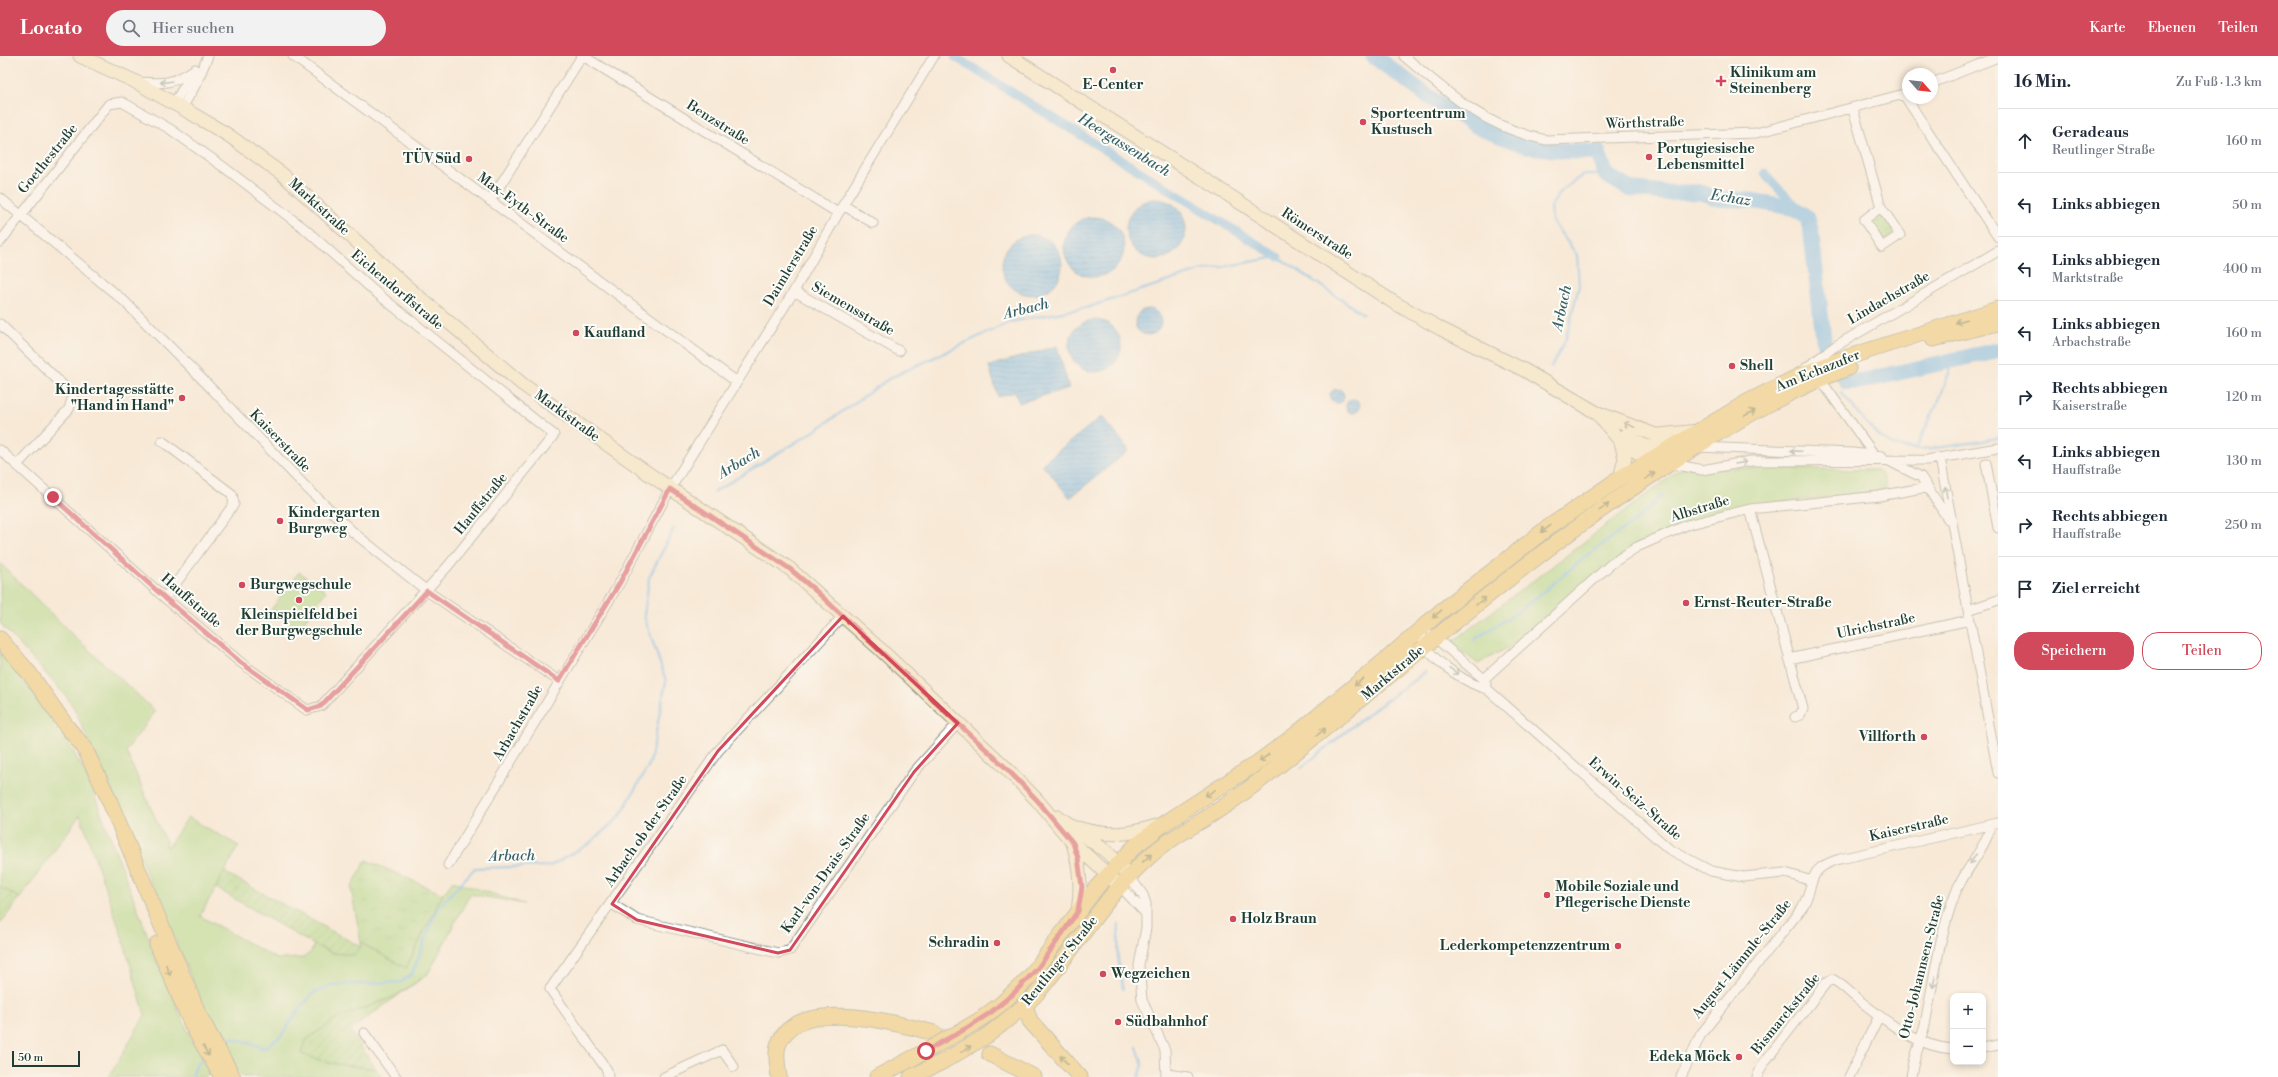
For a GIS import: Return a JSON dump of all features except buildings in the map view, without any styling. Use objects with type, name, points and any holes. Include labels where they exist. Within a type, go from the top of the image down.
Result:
[{"type":"main road","name":"Marktstraße","points":[[80,56],[134,81],[178,105],[228,135],[282,174],[407,287],[522,384],[670,489],[790,569],[958,723],[1037,800],[1073,843],[1113,868]]},
{"type":"main road","name":"Römerstraße","points":[[1009,56],[1393,302],[1441,329],[1524,370],[1597,413],[1621,442],[1650,460]]},
{"type":"main road","name":"Am Echazufer","points":[[1650,460],[1680,451],[1742,417],[1822,370],[1839,358],[1998,309]]},
{"type":"main road","name":"Am Echazufer","points":[[1839,358],[1925,341],[1998,323]]},
{"type":"main road","name":"Am Echazufer","points":[[1680,451],[1701,431],[1749,401],[1799,376],[1822,370]]},
{"type":"main road","points":[[1597,413],[1656,435],[1680,451]]},
{"type":"main road","name":"Römerstraße","points":[[1611,429],[1645,446],[1680,451]]},
{"type":"main road","points":[[1656,435],[1701,431]]},
{"type":"main road","points":[[1620,478],[1626,458],[1621,442]]},
{"type":"main road","name":"Marktstraße","points":[[1125,881],[1173,837],[1213,813],[1273,771],[1430,642],[1580,524],[1680,451]]},
{"type":"main road","name":"Marktstraße","points":[[1113,868],[1134,847],[1165,823],[1257,763],[1295,734],[1475,582],[1546,529],[1620,478],[1650,460]]},
{"type":"main road","points":[[0,640],[30,674],[67,727],[84,747],[98,773],[195,1020],[229,1073]]},
{"type":"main road","name":"Marktstraße","points":[[1037,800],[1070,826],[1113,868]]},
{"type":"main road","points":[[1070,826],[1109,835],[1138,832],[1165,823]]},
{"type":"main road","points":[[1073,843],[1081,882],[1078,911]]},
{"type":"main road","points":[[1113,868],[1125,881]]},
{"type":"main road","name":"Reutlinger Straße","points":[[877,1077],[978,1021],[1001,1004],[1029,978],[1078,911],[1113,868]]},
{"type":"main road","name":"Reutlinger Straße","points":[[911,1077],[942,1062],[988,1035],[1025,1005],[1050,976],[1125,881]]},
{"type":"main road","points":[[1025,1005],[1030,1021],[1048,1043],[1080,1077]]},
{"type":"main road","points":[[780,1076],[777,1060],[778,1047],[788,1031],[804,1020],[818,1017],[851,1017],[897,1024],[934,1033]]},
{"type":"main road","points":[[990,1054],[1034,1077]]},
{"type":"street","name":"Max-Eyth-Straße","points":[[293,56],[737,382]]},
{"type":"street","points":[[490,201],[583,56]]},
{"type":"street","name":"Benzstraße","points":[[583,56],[838,213]]},
{"type":"street","name":"Daimlerstraße","points":[[670,489],[794,291],[838,213],[934,56]]},
{"type":"street","name":"Wörthstraße","points":[[1404,56],[1446,91],[1488,121],[1518,134],[1546,140],[1756,133],[1902,95]]},
{"type":"street","points":[[134,81],[164,83],[178,80],[195,69],[207,57]]},
{"type":"street","points":[[178,105],[196,84],[207,57]]},
{"type":"street","points":[[1938,82],[1998,57]]},
{"type":"street","points":[[178,105],[195,69]]},
{"type":"street","name":"Goethestraße","points":[[0,242],[109,104],[122,102]]},
{"type":"street","name":"Eichendorffstraße","points":[[122,102],[170,129],[305,229],[373,290],[554,435]]},
{"type":"street","points":[[1912,104],[1998,236]]},
{"type":"street","points":[[1853,109],[1881,207]]},
{"type":"street","name":"Kaiserstraße","points":[[0,198],[124,301],[206,382],[306,487],[354,533],[427,591],[559,681]]},
{"type":"street","points":[[843,205],[872,223]]},
{"type":"street","name":"Lindachstraße","points":[[1839,358],[1998,251]]},
{"type":"street","name":"Siemensstraße","points":[[794,291],[899,352]]},
{"type":"street","points":[[0,324],[73,395],[69,409],[17,465]]},
{"type":"street","points":[[1822,370],[1862,440],[1875,456]]},
{"type":"street","name":"Hauffstraße","points":[[0,450],[165,598],[240,662],[308,710],[321,706],[427,591],[554,435]]},
{"type":"street","points":[[1853,453],[1862,440]]},
{"type":"street","points":[[162,441],[232,494],[234,504],[165,598]]},
{"type":"street","points":[[1680,451],[1702,470],[1751,461],[1927,460],[1998,448]]},
{"type":"street","points":[[1680,451],[1853,453],[1927,460]]},
{"type":"street","points":[[1940,458],[1951,525],[1998,773]]},
{"type":"street","points":[[1890,461],[1917,475],[1928,486],[1951,525]]},
{"type":"street","points":[[1986,463],[1998,528]]},
{"type":"street","name":"Albstraße","points":[[1484,680],[1594,578],[1637,547],[1687,525],[1750,509],[1879,496],[1928,486]]},
{"type":"street","name":"Arbachstraße","points":[[448,865],[485,807],[559,681],[619,584],[670,489]]},
{"type":"street","points":[[1750,509],[1803,709],[1800,715],[1795,717]]},
{"type":"street","points":[[1968,610],[1998,600]]},
{"type":"street","name":"Arbach ob der Straße","points":[[608,1077],[607,1070],[550,990],[612,904],[718,751],[843,616]]},
{"type":"street","name":"Ulrichstraße","points":[[1789,658],[1970,620]]},
{"type":"street","points":[[1421,628],[1430,642]]},
{"type":"street","name":"Erwin-Seiz-Straße","points":[[1421,628],[1430,642],[1436,658],[1468,681],[1487,689],[1669,849],[1710,871],[1743,877],[1785,873],[1812,881]]},
{"type":"street","name":"Erwin-Seiz-Straße","points":[[1430,642],[1484,680],[1487,689]]},
{"type":"street","name":"Karl-von-Drais-Straße","points":[[612,904],[637,920],[778,953],[790,950],[914,772],[958,723]]},
{"type":"street","name":"Kaiserstraße","points":[[1828,862],[1994,824]]},
{"type":"street","name":"Otto-Johannsen-Straße","points":[[1910,1077],[1951,907],[1961,879],[1986,840],[1994,824]]},
{"type":"street","name":"August-Lämmle-Straße","points":[[1681,1077],[1701,1034],[1796,916],[1807,899],[1817,869],[1828,862]]},
{"type":"street","points":[[1125,881],[1146,914]]},
{"type":"street","points":[[1125,881],[1143,895],[1146,914],[1146,928],[1139,965],[1142,1000],[1165,1050],[1166,1076],[1188,1077]]},
{"type":"street","name":"Bismarckstraße","points":[[1757,1077],[1763,1064],[1830,980],[1837,982],[1879,1016],[1919,1040],[1939,1047],[1950,1049]]},
{"type":"street","points":[[1849,1077],[1879,1016]]},
{"type":"street","points":[[364,1033],[396,1077]]},
{"type":"street","points":[[1986,1047],[1998,1045]]},
{"type":"street","points":[[664,1077],[722,1050],[734,1067]]},
{"type":"highlighted area","points":[[843,616],[958,723],[914,772],[790,950],[778,953],[637,920],[612,904],[718,751]]},
{"type":"green space","points":[[1880,211],[1895,233],[1883,242],[1868,220]]},
{"type":"green space","points":[[1683,467],[1877,470],[1883,476],[1886,487],[1879,493],[1749,505],[1635,545],[1538,631],[1478,664],[1451,643]]},
{"type":"green space","points":[[0,563],[77,639],[155,711],[126,751],[168,847],[188,817],[239,846],[200,916],[277,959],[303,958],[311,952],[314,945],[333,953],[361,947],[361,943],[406,968],[443,894],[453,881],[524,904],[470,894],[428,974],[394,997],[337,1018],[305,1041],[301,1054],[329,1063],[376,1069],[381,1077],[243,1077],[238,1072],[202,1004],[117,804],[74,708],[66,696],[0,623]]},
{"type":"green space","name":"Kleinspielfeld bei der Burgwegschule","points":[[299,572],[326,591],[299,629],[271,610]]},
{"type":"green space","points":[[0,652],[59,726],[87,776],[157,960],[187,1029],[209,1072],[206,1077],[109,1077],[145,1015],[122,936],[80,815],[20,898],[0,887]]},
{"type":"green space","points":[[366,860],[443,894],[406,968],[361,943],[351,888]]},
{"type":"green space","points":[[224,872],[361,947],[355,955],[333,953],[314,945],[216,888]]},
{"type":"green space","points":[[0,887],[20,898],[0,924]]},
{"type":"green space","points":[[428,974],[350,1030],[376,1069],[329,1063],[301,1054],[305,1041],[337,1018],[394,997]]},
{"type":"water","points":[[1156,199],[1173,204],[1181,212],[1186,229],[1181,246],[1173,254],[1156,259],[1139,254],[1131,246],[1126,229],[1131,212],[1139,204]]},
{"type":"water","points":[[1094,217],[1111,222],[1119,230],[1124,247],[1119,264],[1111,272],[1094,277],[1077,272],[1069,264],[1064,247],[1069,230],[1077,222]]},
{"type":"water","points":[[1032,235],[1049,240],[1057,248],[1062,265],[1057,282],[1049,290],[1032,295],[1015,290],[1007,282],[1002,265],[1007,248],[1015,240]]},
{"type":"water","points":[[1148,309],[1157,313],[1161,322],[1157,331],[1148,335],[1139,331],[1135,322],[1139,313]]},
{"type":"water","points":[[1095,320],[1105,322],[1113,328],[1119,336],[1121,346],[1119,356],[1113,364],[1105,370],[1095,372],[1085,370],[1077,364],[1071,356],[1069,346],[1071,336],[1077,328],[1085,322]]},
{"type":"water","points":[[1057,346],[1069,388],[1019,403],[1015,392],[998,397],[989,366]]},
{"type":"water","points":[[1337,389],[1342,391],[1344,396],[1342,401],[1337,403],[1332,401],[1330,396],[1332,391]]},
{"type":"water","points":[[1353,399],[1358,401],[1360,406],[1358,411],[1353,413],[1348,411],[1346,406],[1348,401]]},
{"type":"water","points":[[1102,416],[1129,450],[1070,498],[1042,464]]},
{"type":"waterway","name":"Echaz","points":[[1373,56],[1436,102],[1482,129],[1527,146],[1564,151],[1598,152],[1606,175],[1630,189],[1669,193],[1699,192],[1720,199],[1748,200],[1794,208],[1807,217],[1811,231],[1824,343],[1847,382],[1862,381],[1998,350]]},
{"type":"waterway","name":"Heergassenbach","points":[[955,57],[1278,257]]},
{"type":"waterway","points":[[1765,173],[1807,217]]},
{"type":"waterway","name":"Arbach","points":[[1551,367],[1566,339],[1579,285],[1577,255],[1552,221],[1551,206],[1563,189],[1583,175],[1606,175]]},
{"type":"waterway","name":"Arbach","points":[[714,492],[816,430],[890,378],[1010,322],[1089,307],[1199,271],[1278,257],[1363,314]]},
{"type":"waterway","points":[[1916,448],[1940,398],[1954,359]]},
{"type":"waterway","points":[[1841,392],[1864,421],[1878,435],[1892,445],[1902,448],[1914,449],[1944,447],[1998,438]]},
{"type":"waterway","points":[[1474,640],[1521,610],[1590,553],[1638,519],[1663,494]]},
{"type":"waterway","name":"Arbach","points":[[221,1045],[231,1038],[265,1048],[281,1036],[297,1012],[313,993],[332,985],[401,982],[412,974],[437,909],[475,868],[550,866],[589,844],[620,816],[650,763],[666,681],[644,616],[649,578],[674,528]]},
{"type":"waterway","points":[[1301,768],[1359,721],[1425,672]]},
{"type":"waterway","points":[[1119,924],[1118,958],[1123,989]]},
{"type":"waterway","points":[[1137,1047],[1143,1065],[1139,1077]]},
{"type":"waterway","name":"Arbach","points":[[192,1077],[196,1065],[205,1058]]},
{"type":"tunnel","points":[[940,1035],[990,1054]]},
{"type":"place","name":"E-Center","points":[[1113,70]]},
{"type":"place","name":"Klinikum am Steinenberg","points":[[1721,81]]},
{"type":"place","name":"Sportcentrum Kustusch","points":[[1363,122]]},
{"type":"place","name":"Portugiesische Lebensmittel","points":[[1649,157]]},
{"type":"place","name":"TÜV Süd","points":[[469,159]]},
{"type":"place","name":"Kaufland","points":[[576,333]]},
{"type":"place","name":"Shell","points":[[1732,366]]},
{"type":"place","name":"Kindertagesstätte \"Hand in Hand\"","points":[[182,398]]},
{"type":"place","name":"Kindergarten Burgweg","points":[[280,521]]},
{"type":"place","name":"Burgwegschule","points":[[242,585]]},
{"type":"place","name":"Kleinspielfeld bei der Burgwegschule","points":[[299,600]]},
{"type":"place","name":"Ernst-Reuter-Straße","points":[[1686,603]]},
{"type":"place","name":"Villforth","points":[[1924,737]]},
{"type":"place","name":"Mobile Soziale und Pflegerische Dienste","points":[[1547,895]]},
{"type":"place","name":"Holz Braun","points":[[1233,919]]},
{"type":"place","name":"Schradin","points":[[997,943]]},
{"type":"place","name":"Lederkompetenzzentrum","points":[[1618,946]]},
{"type":"place","name":"Wegzeichen","points":[[1103,974]]},
{"type":"place","name":"Südbahnhof","points":[[1118,1022]]},
{"type":"place","name":"Edeka Möck","points":[[1739,1057]]},
{"type":"route","points":[[53,497],[165,598],[240,662],[308,710],[321,706],[427,591],[559,681],[619,584],[670,489],[790,569],[816,591],[1005,767],[1037,800],[1073,843],[1078,858],[1082,887],[1080,902],[1078,911],[1059,939],[1029,978],[1013,994],[990,1013],[951,1038],[926,1051]]}]
